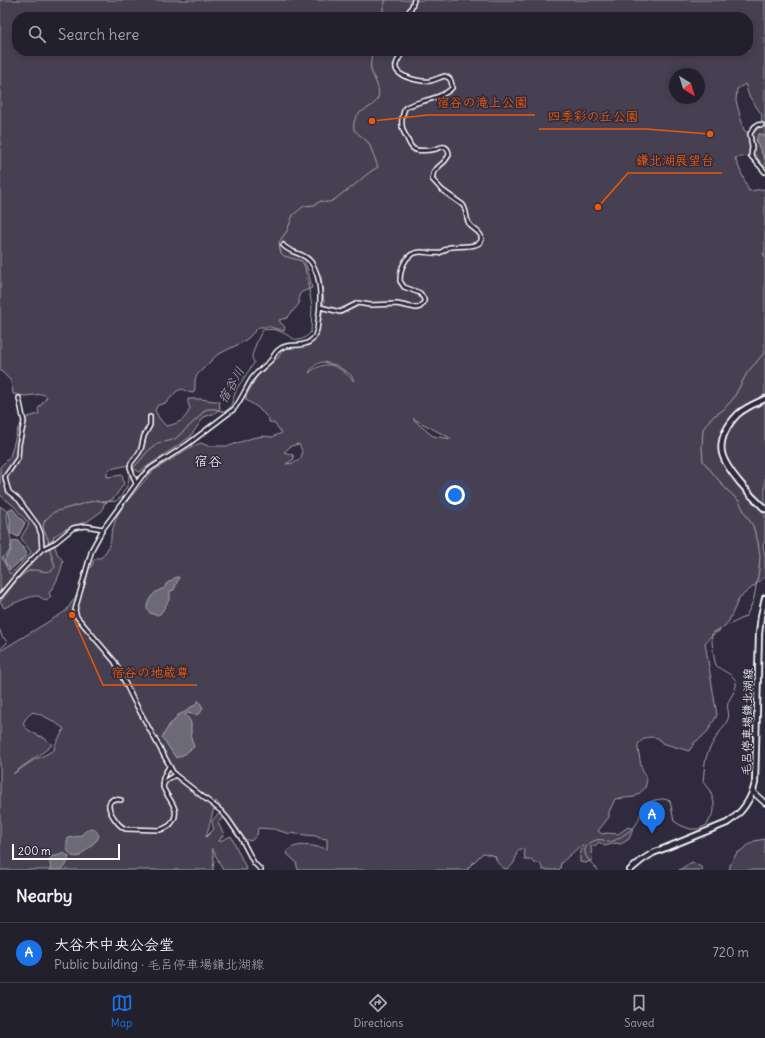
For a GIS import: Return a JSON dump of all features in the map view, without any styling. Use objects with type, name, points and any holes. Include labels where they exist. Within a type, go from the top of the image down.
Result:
[{"type":"main road","points":[[765,399],[751,405],[738,414],[724,434],[721,444],[722,452],[729,468],[749,493],[765,509]]},
{"type":"main road","name":"毛呂停車場鎌北湖線","points":[[630,870],[653,853],[727,823],[747,805],[756,783],[759,634],[765,598]]},
{"type":"street","points":[[409,12],[414,0]]},
{"type":"street","points":[[320,307],[340,312],[358,303],[370,305],[397,304],[416,308],[420,307],[424,302],[420,293],[404,287],[400,281],[401,272],[409,256],[414,252],[440,252],[450,247],[475,245],[481,240],[480,234],[469,224],[465,208],[442,190],[432,179],[434,171],[449,155],[447,148],[414,150],[402,129],[405,108],[411,104],[432,98],[448,91],[452,88],[451,81],[445,76],[430,81],[421,81],[402,75],[396,68],[400,56]]},
{"type":"street","points":[[762,125],[757,125],[750,134],[752,147],[751,156],[765,172]]},
{"type":"street","points":[[261,870],[254,863],[228,819],[221,811],[175,775],[133,699],[115,662],[77,617],[75,610],[92,549],[103,529],[142,476],[151,468],[188,444],[234,409],[250,380],[277,351],[290,345],[307,344],[315,337],[320,307],[319,282],[311,263],[306,257],[285,248],[283,245]]},
{"type":"street","points":[[19,398],[24,419],[24,427],[18,444],[18,458],[7,474],[6,482],[9,492],[22,504],[38,526],[41,534],[42,549]]},
{"type":"street","points":[[136,484],[130,463],[138,454],[144,436],[150,425],[150,417]]},
{"type":"street","points":[[0,596],[42,549],[56,542],[73,528],[86,526],[103,529]]},
{"type":"street","points":[[121,800],[111,800],[109,806],[122,828],[126,830],[160,830],[172,824],[176,815],[174,807],[164,791],[162,781],[169,766]]},
{"type":"street","points":[[163,784],[166,780],[175,775]]},
{"type":"street","points":[[753,792],[765,803]]},
{"type":"shaded area","points":[[0,0],[765,0],[765,136],[762,134],[756,140],[765,160],[765,168],[755,155],[735,158],[749,191],[765,189],[765,541],[763,545],[765,557],[765,577],[739,598],[729,621],[705,643],[717,715],[708,731],[695,742],[689,751],[662,743],[658,738],[654,737],[649,737],[638,744],[641,766],[647,780],[645,788],[635,797],[615,799],[609,812],[609,817],[598,831],[602,834],[618,834],[628,827],[633,829],[629,839],[621,844],[616,843],[605,846],[599,842],[595,846],[591,846],[592,860],[586,863],[580,862],[580,855],[583,846],[579,847],[561,863],[560,869],[558,870],[543,870],[540,863],[525,860],[524,849],[522,849],[518,850],[512,866],[506,869],[499,864],[495,856],[483,853],[468,868],[468,870],[298,870],[296,862],[286,853],[289,849],[305,845],[327,849],[327,839],[316,836],[287,833],[273,829],[258,828],[257,835],[251,841],[244,839],[216,801],[206,837],[214,829],[212,824],[213,820],[219,814],[223,817],[218,823],[224,834],[218,842],[231,836],[247,870],[223,870],[212,848],[214,870],[0,870],[0,651],[66,611],[76,596],[84,588],[89,569],[93,564],[93,561],[96,558],[101,558],[107,550],[117,516],[123,506],[153,471],[189,448],[201,443],[208,446],[229,446],[252,438],[263,436],[272,437],[282,433],[274,423],[269,422],[269,419],[257,407],[246,400],[246,396],[256,377],[278,358],[282,351],[289,347],[309,345],[318,336],[324,302],[321,276],[310,257],[305,263],[312,288],[302,292],[299,295],[299,304],[287,318],[279,320],[285,327],[284,331],[270,327],[259,327],[243,342],[217,355],[197,375],[193,393],[182,389],[177,391],[166,403],[158,405],[155,410],[159,418],[166,426],[179,422],[186,416],[190,408],[188,399],[219,401],[220,409],[213,414],[204,417],[190,437],[139,472],[129,465],[110,469],[107,472],[107,477],[122,475],[124,484],[114,498],[104,504],[102,511],[88,521],[66,529],[54,536],[53,540],[57,553],[63,561],[58,578],[49,593],[51,597],[46,601],[38,596],[30,597],[4,608],[0,601],[0,506],[7,511],[7,521],[11,538],[11,547],[2,558],[10,574],[31,552],[21,538],[29,524],[14,506],[0,495],[0,467],[10,457],[18,428],[28,417],[39,414],[38,409],[47,397],[43,394],[25,396],[13,394],[11,381],[0,370]],"holes":[[[745,84],[749,96],[762,115],[761,126],[754,132],[746,132],[744,130],[736,101],[737,89]],[[323,362],[336,365],[351,375],[354,381],[338,368],[328,365],[316,368],[309,373],[313,367],[319,363]],[[414,419],[452,439],[433,436]],[[299,444],[302,456],[298,461],[286,464],[294,459],[293,455],[284,452],[291,446]],[[33,712],[42,715],[64,729],[54,747],[55,749],[34,760],[13,774],[52,745],[45,739],[29,731],[23,724]]]},
{"type":"shaded area","points":[[759,134],[765,136],[765,160],[757,143],[757,137]]},
{"type":"shaded area","points":[[12,508],[25,523],[18,537],[10,533],[10,519],[8,510]]},
{"type":"shaded area","points":[[13,540],[18,541],[27,553],[22,560],[10,570],[4,560],[10,552]]},
{"type":"shaded area","points":[[176,577],[179,577],[174,590],[170,591],[170,598],[160,614],[155,615],[151,613],[147,608],[148,601],[156,592],[164,588],[166,584]]},
{"type":"shaded area","points":[[198,701],[203,708],[201,712],[196,715],[188,713],[185,715],[191,723],[191,737],[194,747],[176,758],[162,737],[178,715],[194,706]]},
{"type":"shaded area","points":[[92,828],[99,836],[97,840],[80,856],[76,857],[70,854],[67,849],[68,838],[80,836],[88,829]]},
{"type":"shaded area","points":[[765,839],[765,870],[729,870],[736,854],[754,841]]},
{"type":"shaded area","points":[[64,853],[69,857],[65,867],[58,870],[50,870],[50,861],[52,856]]},
{"type":"shaded area","points":[[692,862],[701,867],[703,870],[679,870]]},
{"type":"waterway","name":"宿谷川","points":[[383,12],[383,7],[386,0]]},
{"type":"waterway","name":"宿谷川","points":[[49,543],[43,526],[45,520],[54,512],[96,500],[105,502],[116,501],[120,498],[128,484],[129,472],[147,452],[158,443],[175,439],[205,410],[215,409],[224,412],[230,408],[237,388],[254,363],[252,355],[263,330],[277,330],[299,340],[306,337],[311,332],[312,306],[305,267],[302,261],[284,256],[281,253],[279,242],[287,231],[293,215],[304,206],[314,205],[321,201],[328,202],[333,200],[378,167],[369,143],[354,130],[356,117],[359,113],[376,102],[379,94],[378,87],[372,73],[372,56]]},
{"type":"waterway","points":[[763,253],[765,257]]},
{"type":"waterway","points":[[598,870],[589,861],[585,852],[586,847],[595,840],[611,842],[619,838],[635,826],[638,822],[641,811],[649,802],[660,799],[670,801],[674,821],[690,829],[698,829],[707,825],[714,811],[714,802],[710,791],[703,782],[705,761],[710,748],[727,721],[729,714],[728,703],[735,690],[736,682],[732,676],[716,665],[714,659],[712,634],[746,616],[754,598],[760,556],[758,542],[753,526],[739,501],[726,489],[703,461],[703,429],[711,418],[723,410],[733,399],[747,373],[765,352]]},
{"type":"waterway","name":"宿谷川","points":[[0,602],[17,580],[25,573],[32,570],[46,572],[55,567],[50,547]]},
{"type":"waterway","name":"宿谷川","points":[[0,630],[2,637],[7,643],[0,649]]},
{"type":"place","name":"宿谷の滝上公園","points":[[372,121]]},
{"type":"place","name":"四季彩の丘公園","points":[[710,134]]},
{"type":"place","name":"鎌北湖展望台","points":[[598,207]]},
{"type":"place","name":"宿谷の地蔵尊","points":[[72,615]]},
{"type":"place","name":"大谷木中央公会堂","points":[[652,834]]},
{"type":"district","name":"宿谷","points":[[208,461]]}]
